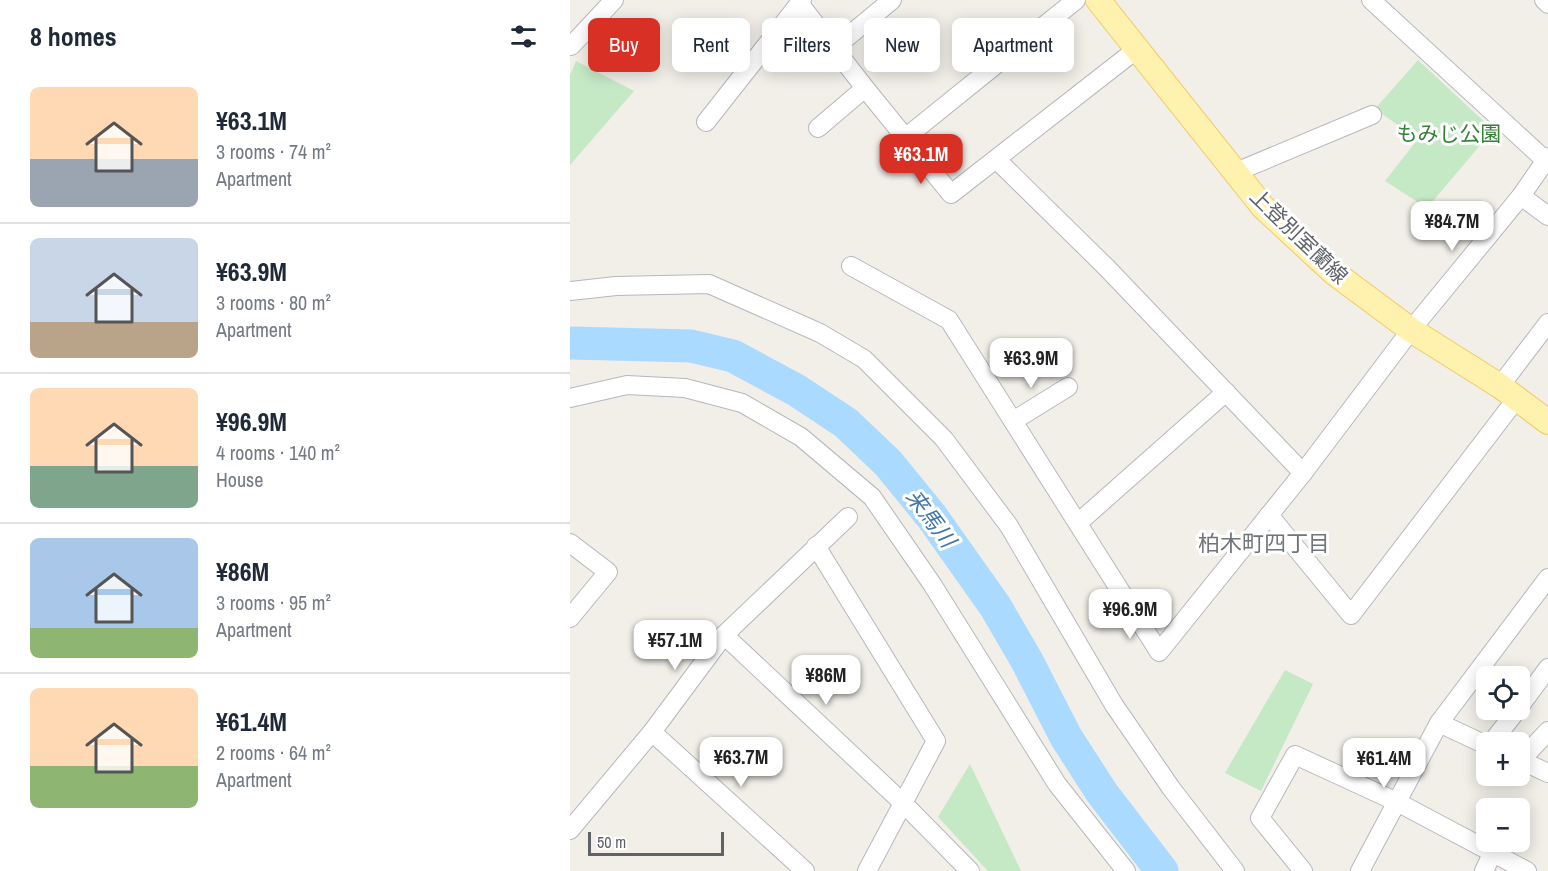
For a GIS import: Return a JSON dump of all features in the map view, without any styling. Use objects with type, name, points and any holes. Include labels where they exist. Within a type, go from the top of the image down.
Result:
[{"type":"main road","name":"上登別室蘭線","points":[[1093,0],[1137,49],[1263,207],[1333,272],[1411,330],[1509,392],[1548,422]]},
{"type":"street","points":[[571,46],[614,0]]},
{"type":"street","points":[[852,33],[892,0]]},
{"type":"street","points":[[905,138],[1093,0]]},
{"type":"street","points":[[851,266],[949,320],[1160,652],[1303,473],[1411,330],[1521,196],[1547,159],[1371,0]]},
{"type":"street","points":[[1544,0],[1548,4]]},
{"type":"street","points":[[706,122],[800,2],[812,18]]},
{"type":"street","points":[[852,71],[951,194],[1137,49]]},
{"type":"street","points":[[818,128],[865,88]]},
{"type":"street","points":[[1236,172],[1372,115]]},
{"type":"street","points":[[997,160],[1106,267],[1303,473]]},
{"type":"street","points":[[1521,196],[1548,216]]},
{"type":"street","points":[[570,291],[616,286],[709,284],[820,333],[864,359],[944,439],[1009,526],[1114,705],[1171,789],[1235,871]]},
{"type":"street","points":[[1269,515],[1351,615],[1509,392],[1548,323]]},
{"type":"street","points":[[570,398],[627,385],[685,388],[742,403],[801,437],[872,497],[932,584],[1057,784],[1126,871]]},
{"type":"street","points":[[1013,421],[1068,387]]},
{"type":"street","points":[[1077,523],[1226,392]]},
{"type":"street","points":[[570,830],[652,732],[724,635],[848,517]]},
{"type":"street","points":[[570,543],[608,572],[570,618]]},
{"type":"street","points":[[816,546],[936,741],[867,871]]},
{"type":"street","points":[[1360,871],[1439,723],[1548,578]]},
{"type":"street","points":[[724,635],[904,804],[970,871]]},
{"type":"street","points":[[1530,692],[1548,668]]},
{"type":"street","points":[[1500,732],[1509,720]]},
{"type":"street","points":[[1439,723],[1476,740]]},
{"type":"street","points":[[1530,750],[1548,731]]},
{"type":"street","points":[[652,732],[805,871]]},
{"type":"street","points":[[1303,871],[1260,818],[1295,755],[1397,802],[1527,871]]},
{"type":"street","points":[[1530,765],[1548,773]]},
{"type":"street","points":[[1484,871],[1492,854]]},
{"type":"green space","name":"もみじ公園","points":[[1418,60],[1493,130],[1427,208],[1385,181],[1418,139],[1375,109]]},
{"type":"green space","points":[[576,61],[588,67],[588,72],[597,72],[634,91],[570,165],[570,75]]},
{"type":"green space","points":[[1285,670],[1313,684],[1261,791],[1225,773]]},
{"type":"green space","points":[[970,764],[1021,871],[988,871],[938,817]]},
{"type":"waterway","name":"来馬川","points":[[570,343],[691,346],[733,356],[796,390],[846,423],[888,463],[932,517],[995,606],[1027,661],[1066,737],[1102,793],[1162,871]]},
{"type":"district","name":"柏木町四丁目","points":[[1264,543]]}]
